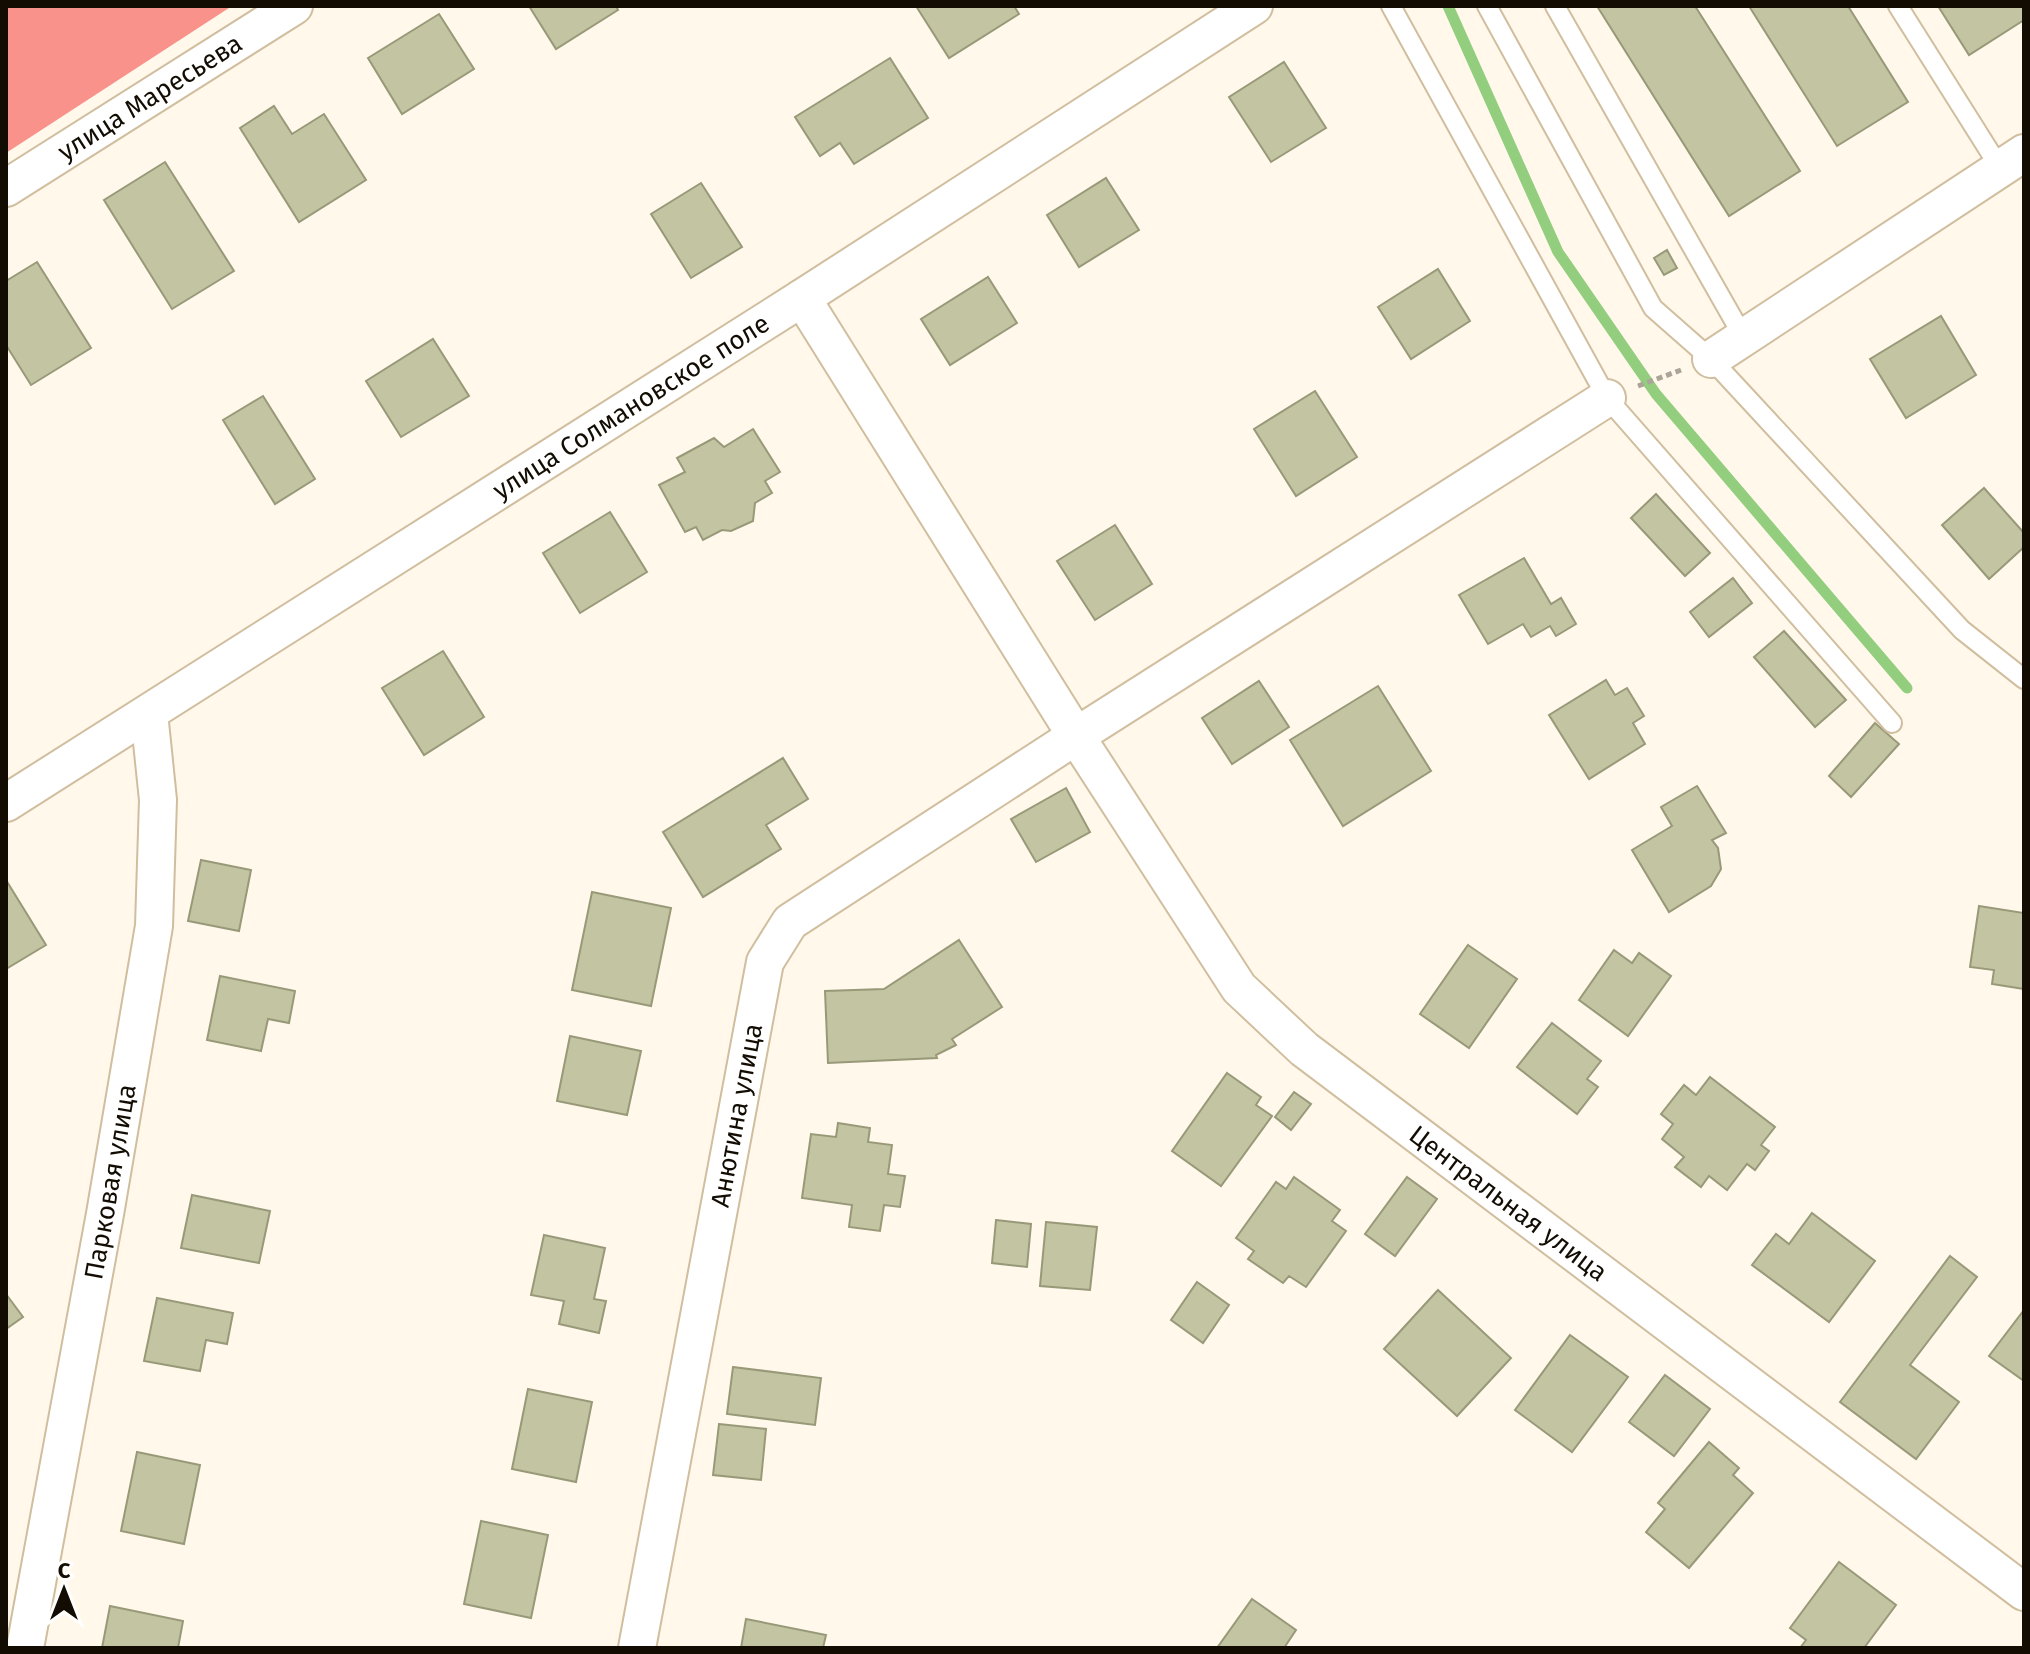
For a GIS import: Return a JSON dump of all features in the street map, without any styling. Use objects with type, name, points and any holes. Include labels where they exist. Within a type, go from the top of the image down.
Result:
[{"type":"street","name":"улица Маресьева","points":[[6,188],[294,6]]},
{"type":"street","name":"улица Солмановское поле","points":[[6,803],[802,298],[1254,6]]},
{"type":"street","points":[[1711,359],[2012,160]]},
{"type":"street","name":"Центральная улица","points":[[802,298],[1076,736],[1239,988],[1304,1049],[2024,1592]]},
{"type":"street","name":"Анютина улица","points":[[637,1648],[765,962],[790,922],[1607,398]]},
{"type":"street","name":"Парковая улица","points":[[25,1648],[105,1214],[154,926],[158,800],[149,713]]},
{"type":"lane","points":[[1391,6],[1607,398],[1892,723]]},
{"type":"lane","points":[[1487,6],[1653,308],[1711,359],[1962,630],[2024,679]]},
{"type":"lane","points":[[1555,6],[1744,338]]},
{"type":"lane","points":[[1898,6],[2012,160]]},
{"type":"path","points":[[1607,398],[1711,359]]},
{"type":"shaded area","points":[[6,6],[232,6],[6,153]]},
{"type":"building","points":[[529,6],[616,6],[618,10],[556,49]]},
{"type":"building","points":[[916,6],[1014,6],[1019,14],[949,58]]},
{"type":"building","points":[[1597,6],[1695,6],[1800,171],[1729,216]]},
{"type":"building","points":[[1749,6],[1848,6],[1908,102],[1837,146]]},
{"type":"building","points":[[1938,6],[2024,6],[2024,20],[1969,55]]},
{"type":"building","points":[[439,14],[474,69],[402,114],[368,58]]},
{"type":"building","points":[[890,58],[928,118],[854,164],[840,143],[820,156],[795,117]]},
{"type":"building","points":[[1284,62],[1326,128],[1271,162],[1229,97]]},
{"type":"building","points":[[274,106],[292,134],[324,114],[366,180],[299,222],[240,128]]},
{"type":"building","points":[[165,162],[234,271],[172,309],[104,200]]},
{"type":"building","points":[[1106,178],[1139,230],[1079,267],[1047,215]]},
{"type":"building","points":[[701,183],[742,247],[691,278],[651,214]]},
{"type":"building","points":[[1667,250],[1677,268],[1664,275],[1654,258]]},
{"type":"building","points":[[37,262],[91,348],[31,385],[6,345],[6,281]]},
{"type":"building","points":[[1438,269],[1470,321],[1411,359],[1378,307]]},
{"type":"building","points":[[988,277],[1017,323],[950,365],[921,319]]},
{"type":"building","points":[[1941,316],[1976,375],[1906,418],[1870,359]]},
{"type":"building","points":[[433,339],[469,396],[401,437],[366,381]]},
{"type":"building","points":[[1315,391],[1357,457],[1296,496],[1254,429]]},
{"type":"building","points":[[263,396],[315,479],[275,504],[223,420]]},
{"type":"building","points":[[753,429],[780,472],[765,481],[772,493],[755,503],[753,521],[731,531],[722,530],[703,540],[696,527],[685,532],[659,485],[685,472],[677,458],[714,438],[724,447]]},
{"type":"building","points":[[1984,488],[2024,533],[2024,547],[1989,579],[1942,525]]},
{"type":"building","points":[[1656,494],[1710,553],[1685,576],[1631,518]]},
{"type":"building","points":[[610,512],[647,572],[580,613],[543,553]]},
{"type":"building","points":[[1115,525],[1152,584],[1095,620],[1057,561]]},
{"type":"building","points":[[1524,558],[1551,604],[1561,598],[1576,624],[1556,636],[1550,626],[1531,637],[1523,624],[1488,644],[1459,595]]},
{"type":"building","points":[[1733,578],[1752,603],[1709,637],[1690,612]]},
{"type":"building","points":[[1784,631],[1846,700],[1815,727],[1754,657]]},
{"type":"building","points":[[443,651],[484,717],[424,755],[382,688]]},
{"type":"building","points":[[1606,680],[1615,695],[1627,688],[1644,716],[1633,723],[1645,744],[1589,779],[1549,715]]},
{"type":"building","points":[[1259,681],[1289,727],[1232,764],[1202,718]]},
{"type":"building","points":[[1378,686],[1431,771],[1343,826],[1290,740]]},
{"type":"building","points":[[1875,723],[1899,744],[1851,797],[1829,776]]},
{"type":"building","points":[[783,758],[808,799],[766,825],[781,849],[703,897],[663,832]]},
{"type":"building","points":[[1697,786],[1726,833],[1712,840],[1718,848],[1721,869],[1711,886],[1669,912],[1632,850],[1672,826],[1661,807]]},
{"type":"building","points":[[1066,788],[1090,832],[1036,862],[1011,819]]},
{"type":"building","points":[[201,860],[251,870],[239,931],[188,921]]},
{"type":"building","points":[[6,880],[46,945],[6,969]]},
{"type":"building","points":[[592,892],[671,908],[651,1006],[572,990]]},
{"type":"building","points":[[1979,906],[2024,913],[2024,989],[1992,984],[1994,970],[1970,967]]},
{"type":"building","points":[[959,940],[1002,1007],[952,1039],[956,1045],[936,1055],[937,1058],[828,1063],[825,991],[884,989]]},
{"type":"building","points":[[1468,945],[1517,979],[1469,1048],[1420,1014]]},
{"type":"building","points":[[1614,950],[1632,963],[1639,953],[1671,976],[1628,1036],[1579,1000]]},
{"type":"building","points":[[220,976],[295,991],[289,1023],[268,1019],[261,1051],[207,1040]]},
{"type":"building","points":[[1552,1023],[1601,1061],[1587,1079],[1598,1087],[1577,1114],[1517,1067]]},
{"type":"building","points":[[570,1036],[641,1051],[627,1115],[557,1101]]},
{"type":"building","points":[[1227,1073],[1261,1097],[1256,1105],[1272,1116],[1221,1186],[1172,1151]]},
{"type":"building","points":[[1710,1077],[1775,1127],[1761,1145],[1769,1151],[1755,1170],[1747,1164],[1727,1190],[1709,1176],[1701,1187],[1675,1167],[1684,1157],[1662,1139],[1673,1124],[1661,1114],[1684,1085],[1696,1095]]},
{"type":"building","points":[[1294,1092],[1311,1104],[1291,1130],[1275,1117]]},
{"type":"building","points":[[838,1123],[870,1128],[868,1142],[892,1145],[888,1174],[905,1176],[900,1207],[884,1205],[880,1231],[849,1227],[852,1205],[802,1198],[811,1134],[836,1137]]},
{"type":"building","points":[[1294,1177],[1340,1210],[1332,1221],[1346,1231],[1306,1287],[1289,1276],[1283,1283],[1248,1259],[1254,1251],[1236,1238],[1276,1182],[1286,1189]]},
{"type":"building","points":[[1407,1177],[1437,1199],[1395,1256],[1365,1234]]},
{"type":"building","points":[[192,1195],[270,1211],[259,1263],[181,1248]]},
{"type":"building","points":[[1812,1213],[1875,1261],[1829,1322],[1752,1265],[1776,1234],[1789,1244]]},
{"type":"building","points":[[996,1220],[1031,1224],[1027,1267],[992,1263]]},
{"type":"building","points":[[1046,1222],[1097,1227],[1090,1290],[1040,1286]]},
{"type":"building","points":[[544,1235],[605,1248],[594,1299],[606,1301],[599,1333],[559,1324],[564,1301],[531,1295]]},
{"type":"building","points":[[1950,1256],[1977,1277],[1910,1365],[1959,1402],[1916,1459],[1840,1402]]},
{"type":"building","points":[[1197,1282],[1229,1305],[1203,1343],[1171,1320]]},
{"type":"building","points":[[1438,1290],[1511,1358],[1457,1416],[1384,1349]]},
{"type":"building","points":[[6,1294],[23,1317],[6,1329]]},
{"type":"building","points":[[157,1298],[233,1313],[227,1344],[206,1340],[200,1371],[144,1361]]},
{"type":"building","points":[[2024,1310],[2024,1381],[1989,1356]]},
{"type":"building","points":[[1570,1335],[1628,1377],[1572,1452],[1515,1410]]},
{"type":"building","points":[[733,1367],[821,1378],[815,1425],[727,1414]]},
{"type":"building","points":[[1665,1375],[1710,1409],[1674,1456],[1629,1422]]},
{"type":"building","points":[[528,1389],[592,1402],[576,1482],[512,1469]]},
{"type":"building","points":[[719,1424],[766,1429],[761,1480],[713,1475]]},
{"type":"building","points":[[1709,1442],[1739,1468],[1733,1475],[1753,1493],[1689,1568],[1646,1532],[1665,1509],[1658,1503]]},
{"type":"building","points":[[137,1452],[200,1465],[184,1544],[121,1531]]},
{"type":"building","points":[[481,1521],[548,1535],[531,1618],[464,1604]]},
{"type":"building","points":[[1839,1562],[1896,1605],[1864,1648],[1800,1648],[1806,1640],[1790,1628]]},
{"type":"building","points":[[1252,1599],[1296,1630],[1284,1648],[1217,1648]]},
{"type":"building","points":[[110,1606],[183,1621],[178,1648],[102,1648]]},
{"type":"building","points":[[746,1619],[826,1635],[823,1648],[741,1648]]},
{"type":"waterway","points":[[1448,6],[1558,252],[1656,394],[1907,688]]}]
